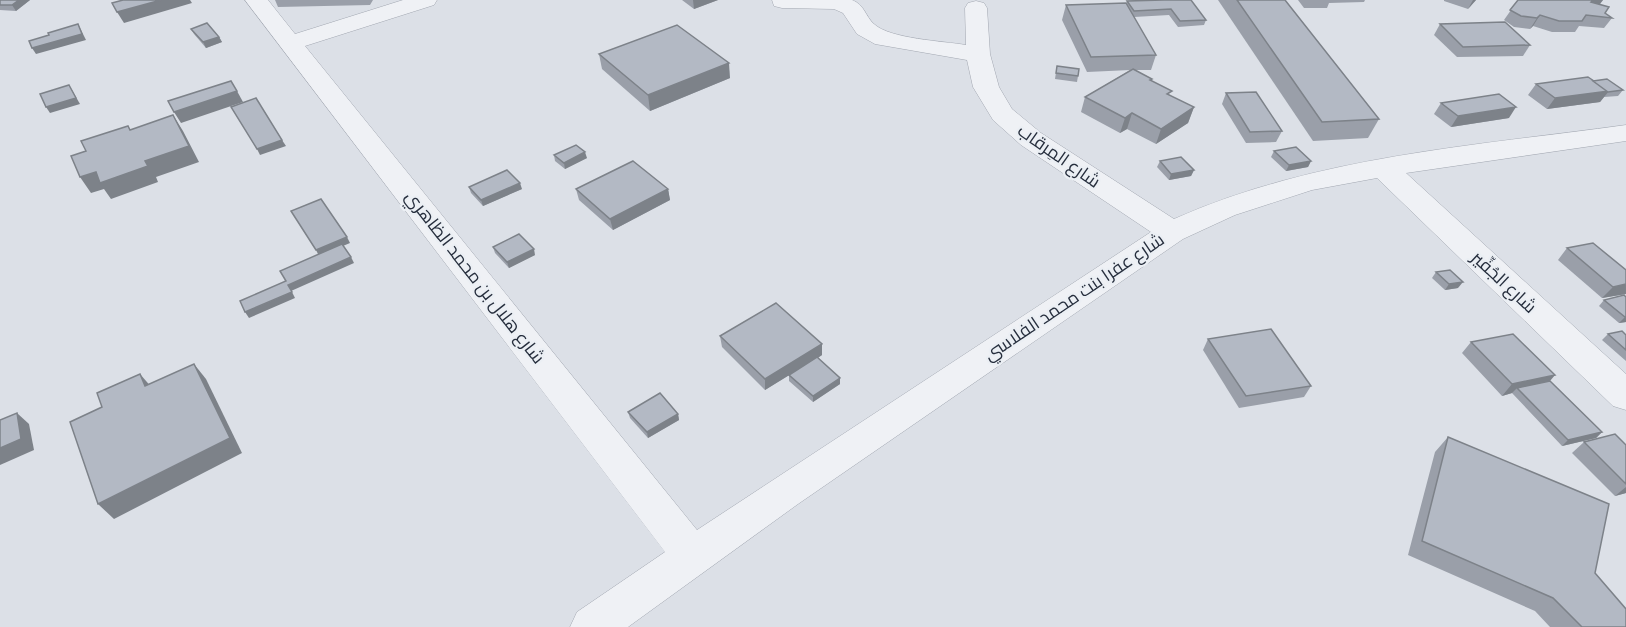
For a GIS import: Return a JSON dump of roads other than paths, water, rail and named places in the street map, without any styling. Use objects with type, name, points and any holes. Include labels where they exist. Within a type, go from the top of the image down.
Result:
[{"type":"street","name":"شارع هلال بن محمد الظاهري","points":[[256,0],[693,556]]},
{"type":"street","points":[[291,43],[426,0]]},
{"type":"street","points":[[782,1],[838,2],[852,8],[865,29],[883,39],[978,54]]},
{"type":"street","name":"شارع المِرقاب","points":[[976,8],[978,54],[986,87],[992,100],[1015,127],[1172,232]]},
{"type":"street","name":"شارع عفرا بنت محمد الفلاسي","points":[[592,627],[784,492],[1172,232],[1225,208],[1307,182],[1383,168],[1626,133]]},
{"type":"street","name":"شارع الجُفِّير","points":[[1383,168],[1626,396]]}]
